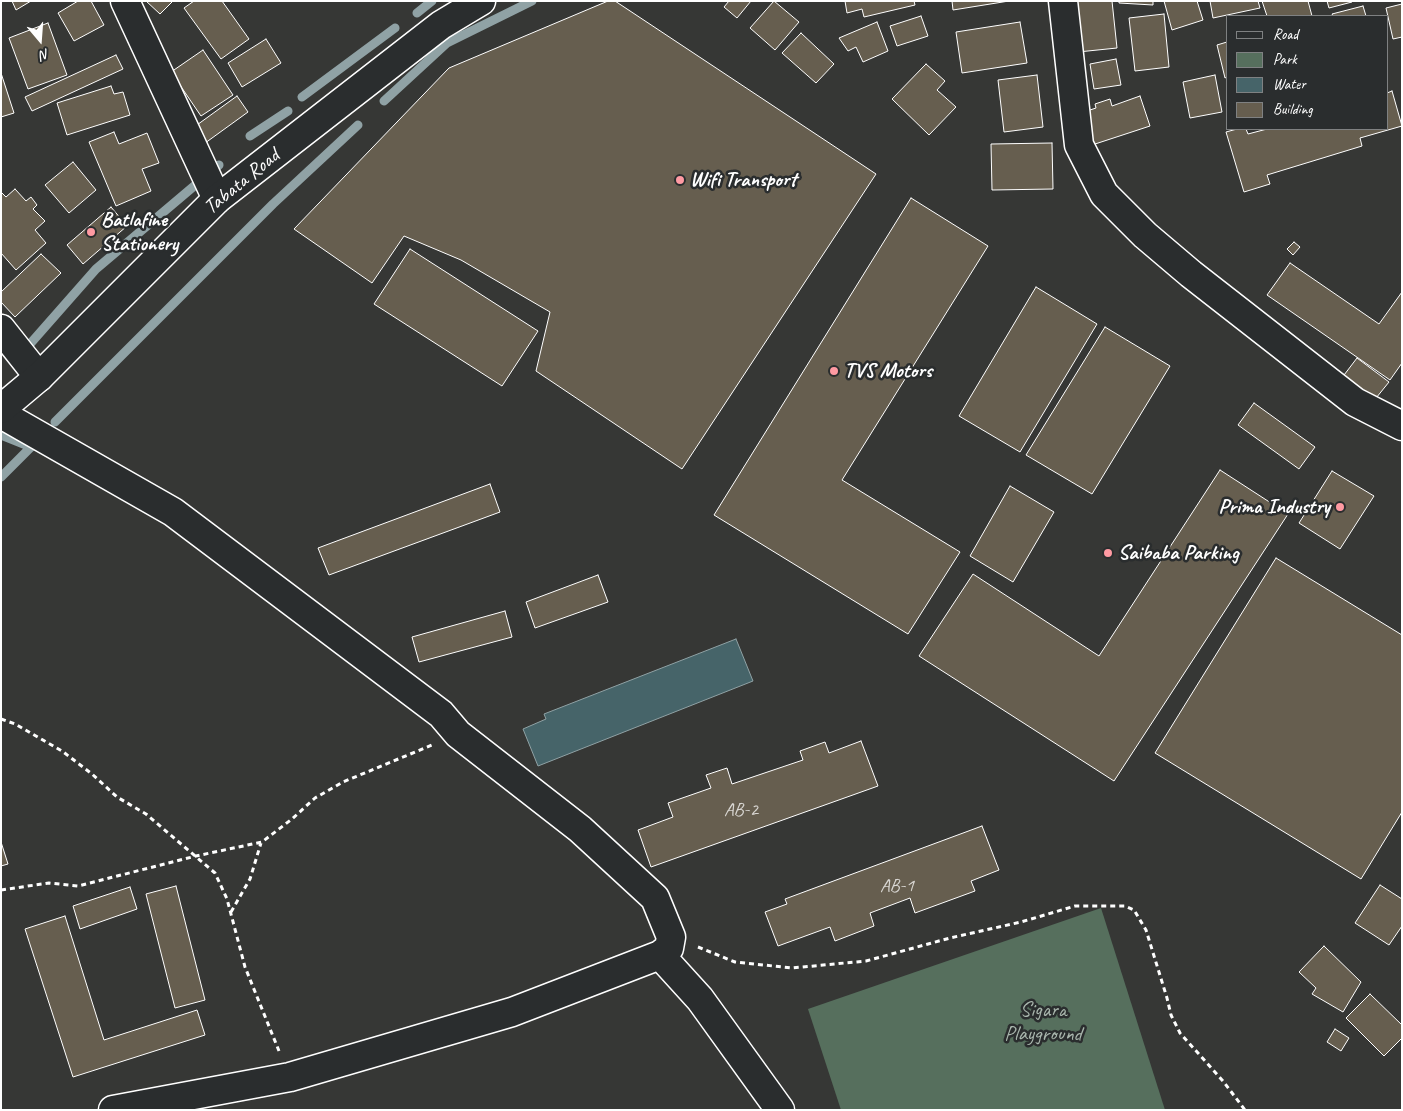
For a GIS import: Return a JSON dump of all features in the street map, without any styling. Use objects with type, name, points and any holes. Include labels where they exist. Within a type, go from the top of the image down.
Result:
[{"type":"street","points":[[125,1],[217,200]]},
{"type":"street","name":"Tabata Road","points":[[1,409],[39,377],[217,200],[441,25],[481,1]]},
{"type":"street","points":[[1063,1],[1079,145],[1104,194],[1144,235],[1198,280],[1355,402],[1402,426]]},
{"type":"street","points":[[1,329],[39,377]]},
{"type":"street","points":[[1,414],[173,512],[441,714],[458,734],[580,829],[655,898],[666,946],[700,999],[780,1110]]},
{"type":"street","points":[[113,1110],[290,1077],[512,1012],[666,946]]},
{"type":"path","points":[[1,718],[62,751],[92,774],[117,797],[146,814],[215,873],[227,899],[244,967],[290,1077]]},
{"type":"path","points":[[1,890],[49,883],[78,886],[196,856],[262,842],[315,798],[343,782],[458,734]]},
{"type":"path","points":[[230,913],[250,879],[262,842]]},
{"type":"path","points":[[666,946],[735,962],[792,968],[866,961],[950,938],[1021,922],[1076,906],[1125,906],[1134,910],[1146,930],[1171,1016],[1180,1033],[1223,1081],[1245,1110]]},
{"type":"green space","name":"Sigara Playground","points":[[1101,908],[1165,1110],[841,1110],[808,1009]]},
{"type":"water","points":[[736,639],[753,681],[538,766],[523,729],[546,719],[544,714]]},
{"type":"building","points":[[12,1],[31,1],[16,10]]},
{"type":"building","points":[[78,1],[91,1],[104,25],[74,41],[58,13]]},
{"type":"building","points":[[146,1],[173,1],[160,14]]},
{"type":"building","points":[[194,1],[222,1],[249,39],[221,59],[184,8]]},
{"type":"building","points":[[608,1],[615,1],[876,174],[682,469],[536,371],[550,312],[461,260],[404,236],[372,283],[294,229],[449,68]]},
{"type":"building","points":[[729,1],[751,1],[737,18],[724,7]]},
{"type":"building","points":[[774,1],[799,22],[775,50],[750,28]]},
{"type":"building","points":[[845,1],[914,1],[915,5],[864,17],[862,9],[847,13]]},
{"type":"building","points":[[952,1],[1009,1],[953,10]]},
{"type":"building","points":[[1073,1],[1112,1],[1117,48],[1078,52]]},
{"type":"building","points":[[1119,1],[1153,1],[1153,5],[1119,3]]},
{"type":"building","points":[[1164,1],[1197,1],[1203,20],[1172,30]]},
{"type":"building","points":[[1210,1],[1258,1],[1260,8],[1213,18]]},
{"type":"building","points":[[1262,1],[1308,1],[1312,15],[1267,15]]},
{"type":"building","points":[[1327,1],[1352,1],[1352,2],[1329,8]]},
{"type":"building","points":[[1402,4],[1402,37],[1393,39],[1386,8]]},
{"type":"building","points":[[1363,6],[1366,15],[1332,15]]},
{"type":"building","points":[[1164,14],[1169,67],[1135,71],[1129,18]]},
{"type":"building","points":[[921,16],[928,36],[897,46],[890,26]]},
{"type":"building","points":[[877,22],[888,51],[863,62],[856,47],[848,51],[839,38]]},
{"type":"building","points":[[1020,22],[1027,63],[962,73],[956,32]]},
{"type":"building","points":[[48,23],[67,75],[28,89],[9,38]]},
{"type":"building","points":[[801,33],[834,64],[816,83],[782,53]]},
{"type":"building","points":[[266,39],[281,63],[242,87],[228,63]]},
{"type":"building","points":[[1226,42],[1225,78],[1217,45]]},
{"type":"building","points":[[203,50],[233,95],[201,116],[171,72]]},
{"type":"building","points":[[116,55],[123,69],[32,111],[25,97]]},
{"type":"building","points":[[1116,59],[1121,85],[1094,89],[1090,64]]},
{"type":"building","points":[[926,64],[945,81],[937,90],[956,107],[929,135],[892,99]]},
{"type":"building","points":[[1,73],[14,113],[1,117]]},
{"type":"building","points":[[1037,75],[1043,127],[1004,132],[998,80]]},
{"type":"building","points":[[1215,75],[1222,112],[1190,118],[1183,82]]},
{"type":"building","points":[[111,86],[114,94],[123,92],[130,115],[67,135],[57,103]]},
{"type":"building","points":[[1392,91],[1402,126],[1388,130],[1388,93]]},
{"type":"building","points":[[237,96],[248,112],[201,146],[190,130]]},
{"type":"building","points":[[1140,96],[1150,126],[1089,146],[1078,114],[1096,108],[1095,104],[1110,99],[1112,106]]},
{"type":"building","points":[[1246,130],[1248,134],[1263,130],[1388,130],[1360,138],[1362,146],[1267,175],[1270,184],[1244,192],[1226,132]]},
{"type":"building","points":[[114,132],[119,144],[147,133],[159,163],[142,169],[151,191],[116,206],[89,142]]},
{"type":"building","points":[[1052,143],[1053,189],[992,190],[991,144]]},
{"type":"building","points":[[73,162],[96,190],[69,213],[45,185]]},
{"type":"building","points":[[15,189],[26,201],[31,197],[37,205],[33,209],[45,221],[35,230],[46,243],[16,270],[1,253],[1,192],[6,197]]},
{"type":"building","points":[[911,198],[988,246],[842,480],[960,552],[908,634],[714,515]]},
{"type":"building","points":[[111,207],[127,226],[83,264],[67,245]]},
{"type":"building","points":[[1294,242],[1300,247],[1293,255],[1287,249]]},
{"type":"building","points":[[410,249],[538,331],[502,386],[374,304]]},
{"type":"building","points":[[41,254],[61,273],[15,317],[1,302],[1,292]]},
{"type":"building","points":[[1290,263],[1379,324],[1402,292],[1402,363],[1390,380],[1267,295]]},
{"type":"building","points":[[1036,287],[1097,324],[1020,452],[959,416]]},
{"type":"building","points":[[1105,327],[1170,366],[1092,494],[1026,455]]},
{"type":"building","points":[[1357,358],[1389,382],[1372,403],[1341,379]]},
{"type":"building","points":[[1254,403],[1315,447],[1299,469],[1238,425]]},
{"type":"building","points":[[1220,470],[1288,514],[1114,781],[919,656],[973,574],[1099,656]]},
{"type":"building","points":[[1332,471],[1374,496],[1340,549],[1299,523]]},
{"type":"building","points":[[490,484],[500,512],[329,575],[318,548]]},
{"type":"building","points":[[1010,486],[1054,512],[1013,582],[970,556]]},
{"type":"building","points":[[1276,558],[1402,635],[1402,812],[1361,879],[1155,753]]},
{"type":"building","points":[[598,575],[608,602],[535,628],[526,602]]},
{"type":"building","points":[[505,611],[512,637],[419,662],[412,637]]},
{"type":"building","points":[[861,741],[878,786],[651,867],[638,830],[673,817],[668,803],[711,788],[706,775],[727,768],[732,784],[803,760],[800,751],[825,742],[829,753]]},
{"type":"building","points":[[982,826],[999,870],[971,881],[975,891],[915,913],[910,898],[870,913],[874,926],[835,941],[830,927],[778,946],[765,912],[787,904],[785,899]]},
{"type":"building","points":[[1,842],[8,864],[1,866]]},
{"type":"building","points":[[1380,885],[1402,899],[1402,926],[1389,945],[1355,923]]},
{"type":"building","points":[[176,886],[205,1000],[175,1008],[146,894]]},
{"type":"building","points":[[130,887],[137,909],[80,929],[73,906]]},
{"type":"building","points":[[65,916],[104,1040],[197,1010],[205,1035],[73,1077],[25,929]]},
{"type":"building","points":[[1324,946],[1361,982],[1343,1012],[1312,994],[1316,988],[1299,972]]},
{"type":"building","points":[[1370,994],[1402,1025],[1402,1038],[1384,1056],[1346,1018]]},
{"type":"building","points":[[1335,1029],[1349,1038],[1341,1051],[1327,1042]]},
{"type":"waterway","points":[[417,13],[432,1]]},
{"type":"waterway","points":[[384,101],[447,43],[532,1]]},
{"type":"waterway","points":[[302,97],[395,28]]},
{"type":"waterway","points":[[250,136],[288,111]]},
{"type":"waterway","points":[[55,422],[273,204],[358,125]]},
{"type":"waterway","points":[[30,344],[96,269],[219,165]]},
{"type":"waterway","points":[[1,435],[31,447],[1,477]]},
{"type":"place","name":"Wifi Transport","points":[[680,180]]},
{"type":"place","name":"Batlafine Stationery","points":[[91,232]]},
{"type":"place","name":"TVS Motors","points":[[834,371]]},
{"type":"place","name":"Prima Industry","points":[[1340,507]]},
{"type":"place","name":"Saibaba Parking","points":[[1108,553]]}]
